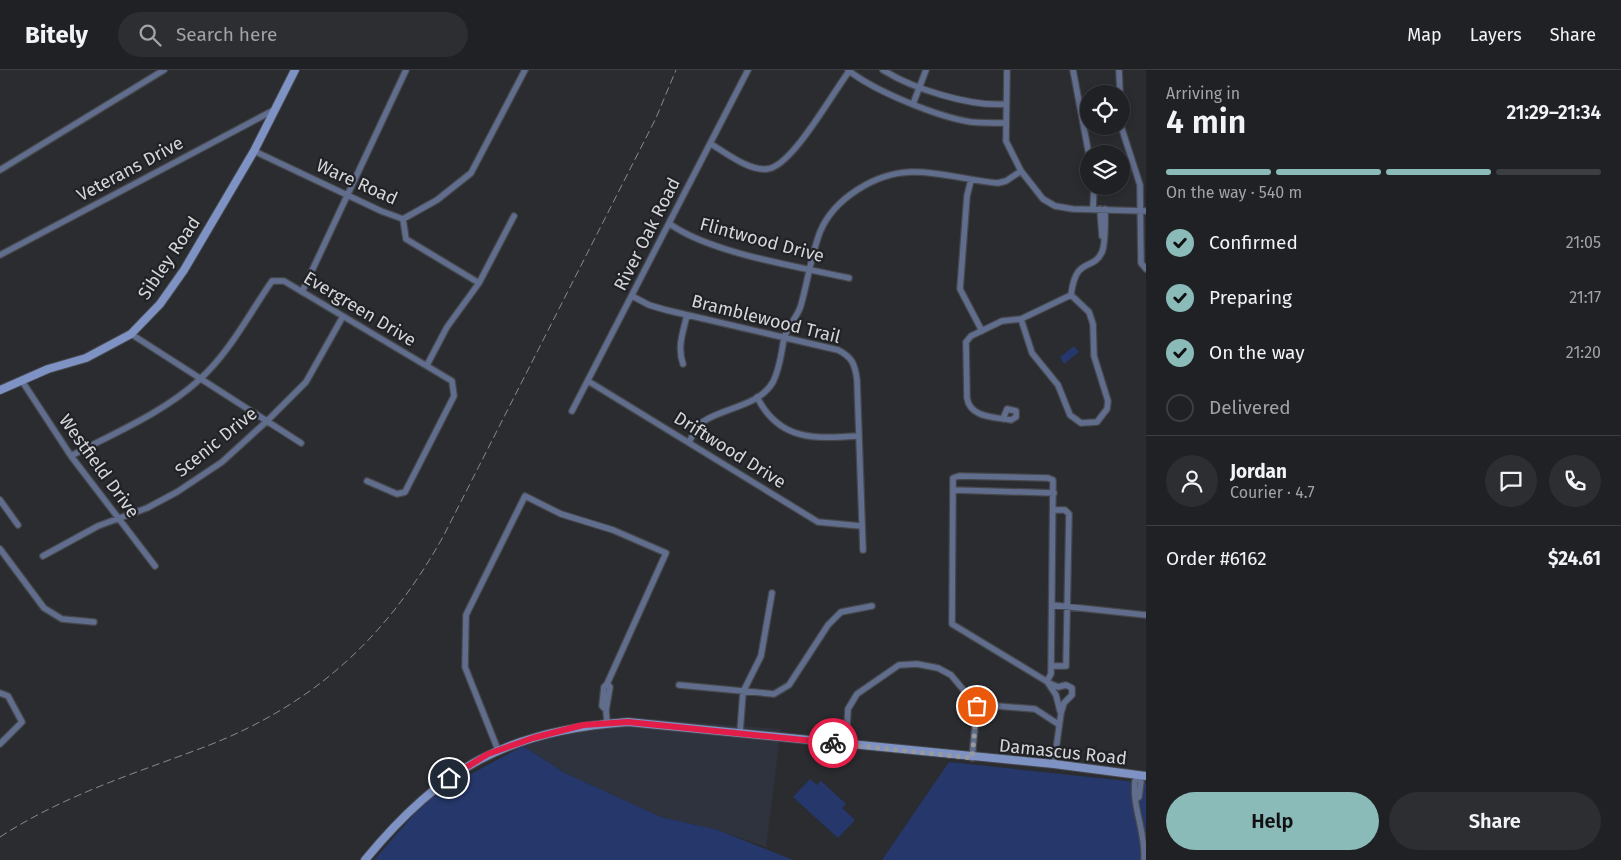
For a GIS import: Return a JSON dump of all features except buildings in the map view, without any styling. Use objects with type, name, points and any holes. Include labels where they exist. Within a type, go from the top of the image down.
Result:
[{"type":"street","points":[[0,170],[164,70]]},
{"type":"street","name":"Sibley Road","points":[[0,390],[48,369],[86,358],[130,334],[160,304],[184,270],[254,151],[295,70]]},
{"type":"street","points":[[302,292],[406,70]]},
{"type":"street","name":"Ware Road","points":[[254,151],[403,219],[437,200],[471,174],[525,70]]},
{"type":"street","name":"River Oak Road","points":[[572,411],[748,70]]},
{"type":"street","points":[[711,144],[755,168],[766,169],[776,167],[792,153],[849,70],[860,80],[913,104],[970,122],[1006,123]]},
{"type":"street","points":[[883,70],[920,86],[962,100],[986,104],[1006,104]]},
{"type":"street","points":[[913,104],[926,70]]},
{"type":"street","points":[[1007,70],[1006,141],[1021,171],[1043,199],[1054,206],[1143,211]]},
{"type":"street","points":[[1073,70],[1087,145]]},
{"type":"street","points":[[1119,70],[1120,85]]},
{"type":"street","name":"Veterans Drive","points":[[0,255],[274,110]]},
{"type":"street","points":[[1124,135],[1140,185],[1143,211],[1141,263],[1146,269]]},
{"type":"street","points":[[689,442],[703,421],[757,397],[771,385],[776,376],[784,337],[801,306],[809,269],[821,229],[834,210],[864,186],[876,180],[912,172],[998,183],[1006,181],[1021,171]]},
{"type":"street","points":[[971,180],[964,222],[965,245],[960,289],[982,331]]},
{"type":"street","points":[[1093,209],[1094,195]]},
{"type":"street","points":[[1071,295],[1076,273],[1099,257],[1103,248],[1102,209]]},
{"type":"street","points":[[427,365],[447,328],[479,283],[514,216]]},
{"type":"street","points":[[403,219],[406,240],[479,283]]},
{"type":"street","name":"Flintwood Drive","points":[[670,224],[681,232],[718,246],[849,278]]},
{"type":"street","name":"Evergreen Drive","points":[[71,456],[165,406],[200,380],[248,320],[272,282],[284,281],[342,318],[427,365],[452,382],[454,396],[405,492],[397,494],[368,481]]},
{"type":"street","points":[[1021,319],[1032,353],[1058,385],[1070,415],[1082,422],[1097,422],[1107,409],[1108,401],[1094,356],[1094,324],[1089,312],[1071,295]]},
{"type":"street","points":[[1003,419],[975,413],[967,402],[965,346],[968,339],[1002,321],[1021,319],[1071,295]]},
{"type":"street","name":"Bramblewood Trail","points":[[632,296],[649,305],[838,350],[849,356],[855,365],[857,380],[857,436],[863,550]]},
{"type":"street","points":[[683,364],[680,345],[686,315]]},
{"type":"street","name":"Scenic Drive","points":[[42,556],[118,518],[147,508],[177,492],[222,462],[306,382],[342,318]]},
{"type":"street","points":[[130,334],[301,443]]},
{"type":"street","name":"Westfield Drive","points":[[22,381],[71,456],[155,566]]},
{"type":"street","name":"Driftwood Drive","points":[[588,381],[818,522],[861,526]]},
{"type":"street","points":[[757,397],[763,409],[779,425],[798,434],[815,438],[857,436]]},
{"type":"street","points":[[1047,681],[1051,674],[1053,480],[1048,478],[959,476],[953,478],[952,624],[1047,681],[1058,687],[1066,685],[1072,688],[1072,695],[1064,703],[1058,724],[1054,764]]},
{"type":"street","points":[[953,490],[1054,493]]},
{"type":"street","points":[[498,750],[465,668],[464,630],[466,616],[525,496],[561,514],[613,530],[666,553],[608,684],[610,687],[606,710],[607,723]]},
{"type":"street","points":[[0,500],[18,524]]},
{"type":"street","points":[[1051,666],[1066,666],[1068,606],[1069,514],[1065,510],[1054,510]]},
{"type":"street","points":[[0,549],[44,608],[62,619],[94,622]]},
{"type":"street","points":[[740,732],[743,692],[762,656],[772,593]]},
{"type":"street","points":[[1052,605],[1146,615]]},
{"type":"street","points":[[679,686],[767,695],[774,694],[789,685],[828,624],[841,612],[872,606]]},
{"type":"street","points":[[846,744],[848,708],[857,694],[899,665],[917,664],[938,668],[951,675],[977,706],[972,758]]},
{"type":"street","points":[[1047,681],[1056,695],[1061,712]]},
{"type":"street","points":[[0,693],[8,696],[22,722],[2,742]]},
{"type":"street","points":[[977,706],[1035,709],[1058,724]]},
{"type":"street","name":"Damascus Road","points":[[365,860],[390,829],[420,799],[457,772],[498,750],[533,738],[583,725],[628,722],[740,732],[972,758],[1054,764],[1141,776]]},
{"type":"street","points":[[1141,776],[1135,782],[1134,794],[1145,833],[1144,860]]},
{"type":"shaded area","points":[[1074,346],[1079,352],[1064,364],[1060,357]]},
{"type":"shaded area","points":[[639,718],[781,729],[766,847],[718,830],[661,817],[565,773],[523,746],[580,730]]},
{"type":"shaded area","points":[[523,746],[565,773],[661,817],[718,830],[793,860],[374,860],[423,804],[456,782]]},
{"type":"shaded area","points":[[949,762],[1146,783],[1146,860],[882,860]]},
{"type":"shaded area","points":[[810,779],[817,785],[821,781],[846,804],[842,808],[855,820],[838,838],[793,797]]},
{"type":"railway","points":[[0,837],[24,822],[75,797],[207,746],[246,729],[282,710],[345,663],[373,635],[399,605],[444,535],[656,118],[676,70]]},
{"type":"way so far","points":[[833,743],[972,758],[977,706]]},
{"type":"route","points":[[449,778],[488,754],[533,738],[583,725],[628,722],[833,743]]}]
